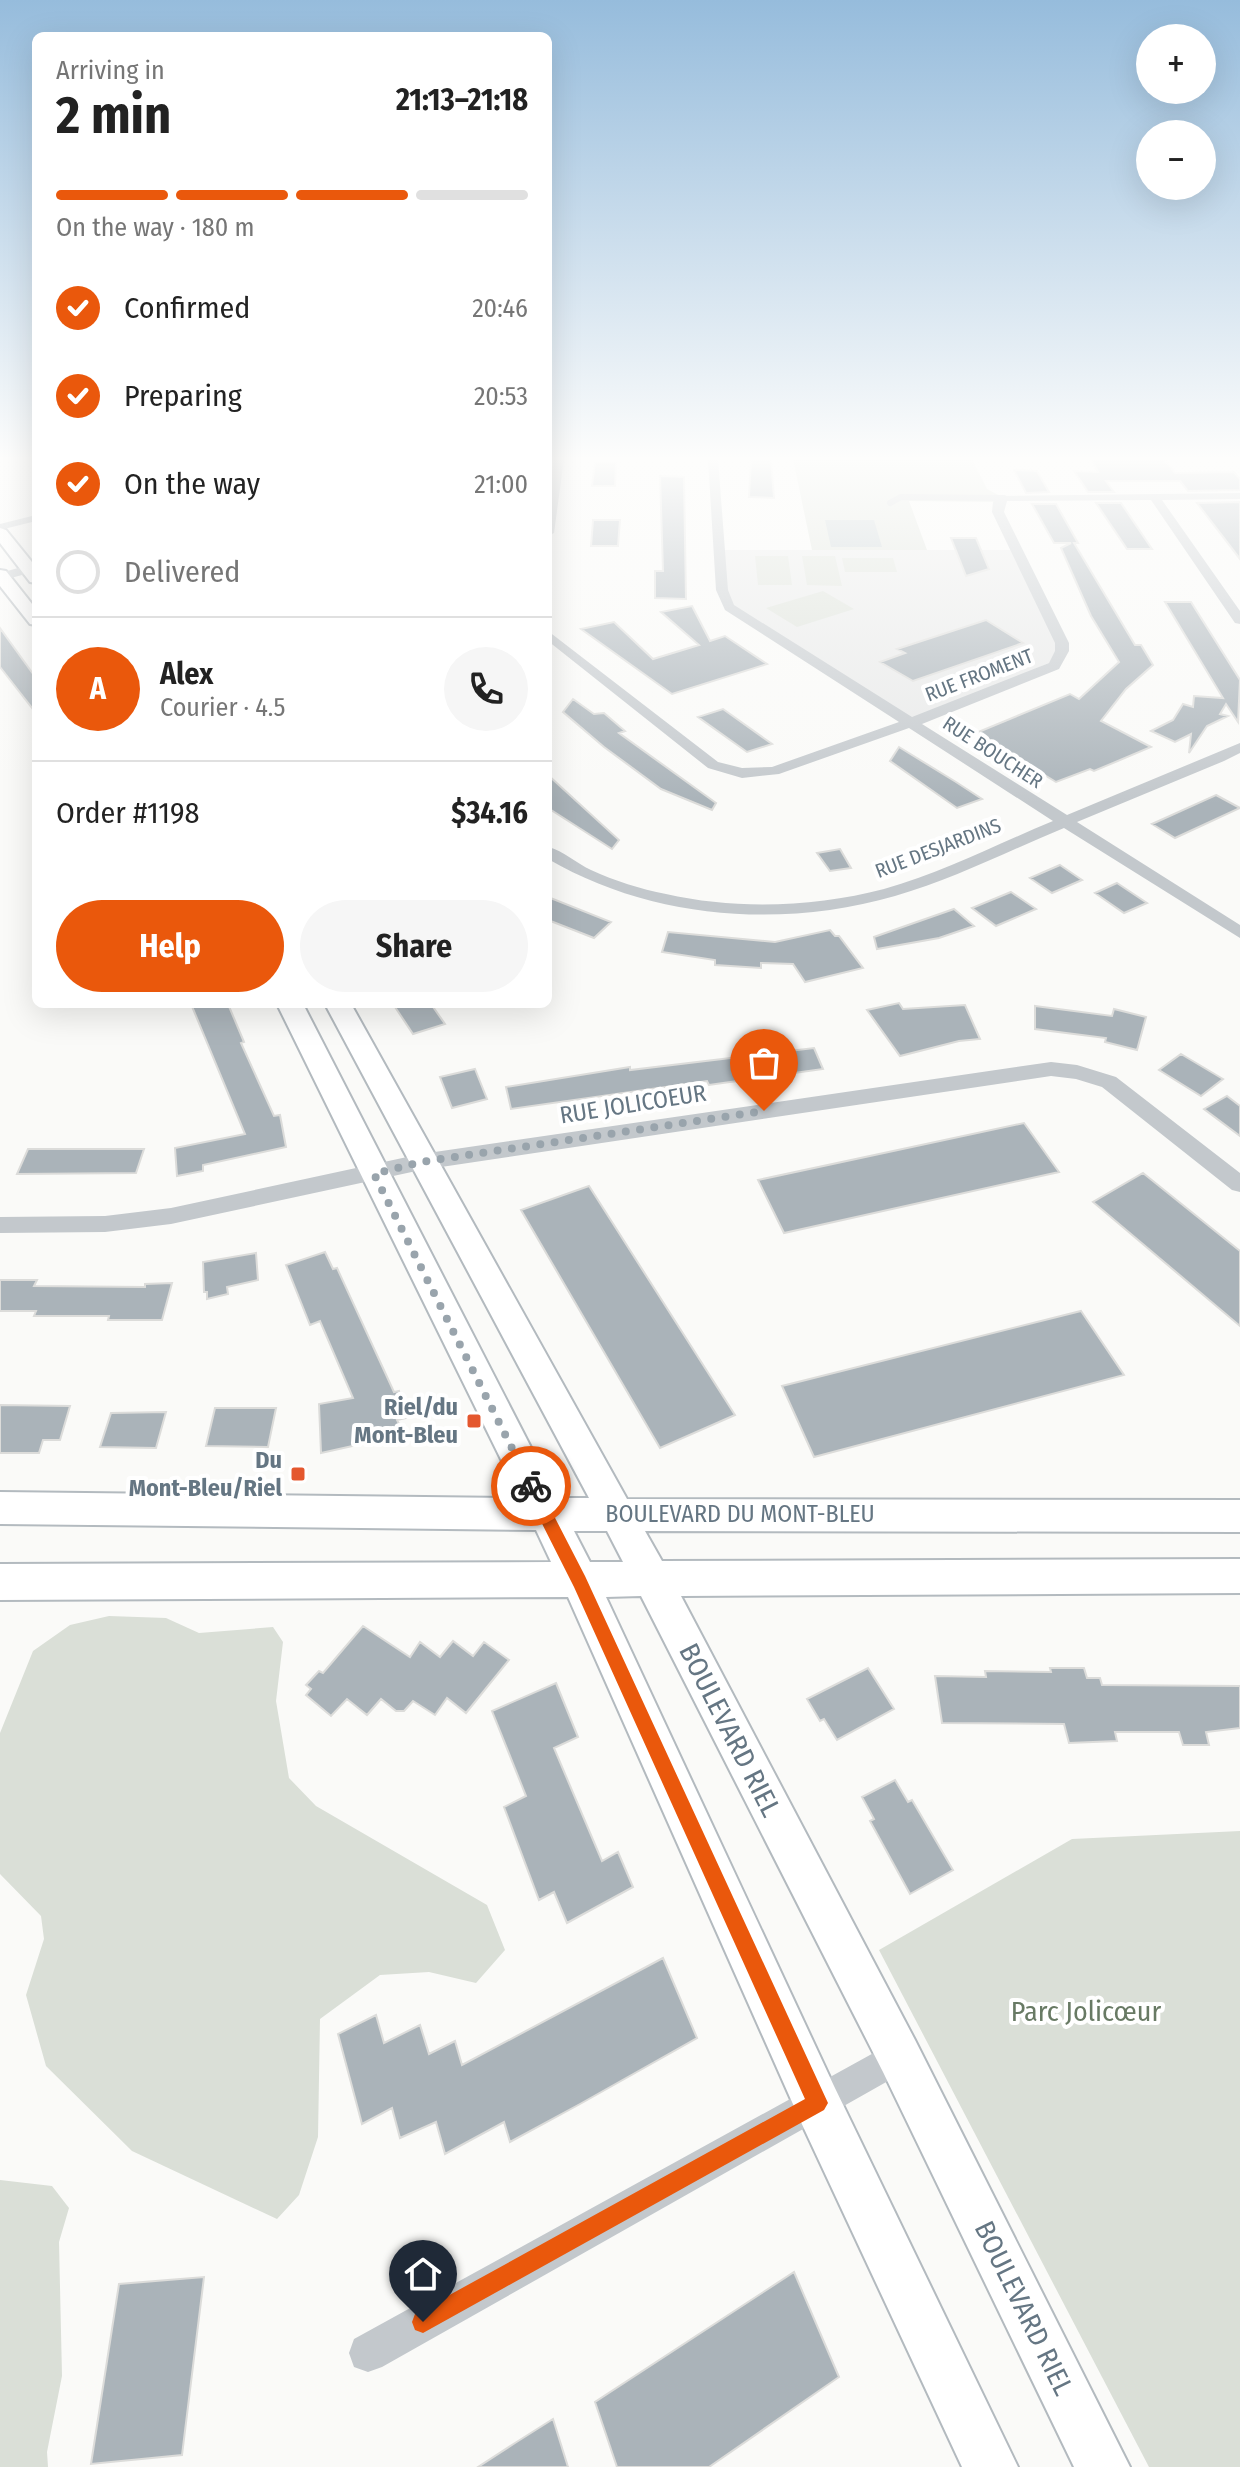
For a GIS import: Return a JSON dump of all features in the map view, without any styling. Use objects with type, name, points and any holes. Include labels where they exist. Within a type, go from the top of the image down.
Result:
[{"type":"street","points":[[0,576],[20,574]]},
{"type":"street","name":"RUE BOUCHER","points":[[721,574],[722,590],[729,607],[1240,933]]},
{"type":"street","name":"RUE FROMENT","points":[[552,638],[713,765],[757,774],[774,771],[911,723],[1044,672],[1060,658],[1062,643],[1028,574]]},
{"type":"street","points":[[1208,574],[1240,620]]},
{"type":"street","points":[[0,576],[32,615]]},
{"type":"street","name":"RUE DESJARDINS","points":[[552,854],[600,881],[652,895],[727,907],[798,907],[887,893],[1240,747]]},
{"type":"street","points":[[1223,755],[1240,764]]},
{"type":"street","points":[[292,1008],[580,1581],[817,2103],[991,2467]]},
{"type":"street","name":"BOULEVARD RIEL","points":[[340,1008],[421,1162],[653,1581],[899,2056],[1103,2467]]},
{"type":"street","name":"RUE JOLICOEUR","points":[[0,1225],[135,1222],[421,1162],[1051,1069],[1077,1072],[1109,1082],[1240,1184]]},
{"type":"street","name":"BOULEVARD DU MONT-BLEU","points":[[0,1508],[617,1515],[1240,1516]]},
{"type":"street","points":[[0,1582],[1240,1576]]},
{"type":"street","points":[[368,2353],[899,2056]]},
{"type":"shaded area","points":[[722,574],[1029,574],[1062,643],[1060,658],[911,723],[729,607]]},
{"type":"green space","points":[[757,574],[791,574],[792,585],[758,585]]},
{"type":"green space","points":[[805,574],[839,574],[842,586],[807,585]]},
{"type":"green space","points":[[823,591],[854,609],[797,627],[766,608]]},
{"type":"green space","points":[[109,1616],[166,1618],[199,1633],[273,1627],[283,1642],[276,1701],[289,1778],[316,1806],[487,1905],[505,1950],[476,1983],[429,1972],[380,1975],[320,2019],[318,2137],[299,2195],[277,2219],[132,2151],[46,2066],[26,1995],[44,1939],[41,1916],[0,1874],[0,1733],[33,1651],[70,1625]]},
{"type":"green space","name":"Parc Jolicœur","points":[[1240,1831],[1240,2467],[1149,2467],[879,1950],[1072,1839]]},
{"type":"green space","points":[[0,2180],[52,2186],[69,2208],[59,2242],[62,2376],[47,2452],[48,2467],[0,2467]]},
{"type":"building","points":[[655,574],[686,574],[686,599],[655,598]]},
{"type":"building","points":[[1073,574],[1093,574],[1135,645],[1141,645],[1153,665],[1126,689],[1101,721],[1151,747],[1094,771],[1090,769],[1056,782],[976,733],[1070,694],[1079,699],[1119,662],[1091,616]]},
{"type":"building","points":[[1165,602],[1191,602],[1240,680],[1238,722],[1226,704],[1220,714],[1228,716],[1207,726],[1189,753],[1191,734],[1175,742],[1151,731],[1173,720],[1183,704],[1193,707],[1194,696],[1223,698]]},
{"type":"building","points":[[692,606],[710,641],[725,636],[767,664],[672,694],[581,629],[614,622],[653,659],[699,645],[661,612]]},
{"type":"building","points":[[986,620],[1023,643],[913,681],[880,662],[905,653],[897,649]]},
{"type":"building","points":[[0,628],[32,672],[32,708],[0,667]]},
{"type":"building","points":[[573,699],[594,714],[604,713],[625,731],[619,733],[716,803],[712,810],[661,789],[604,747],[563,712]]},
{"type":"building","points":[[723,709],[772,744],[747,752],[698,717]]},
{"type":"building","points":[[899,747],[982,799],[957,808],[890,761]]},
{"type":"building","points":[[552,779],[619,840],[612,849],[552,811]]},
{"type":"building","points":[[1216,795],[1240,808],[1175,838],[1152,824]]},
{"type":"building","points":[[840,849],[851,868],[830,871],[817,853]]},
{"type":"building","points":[[1060,865],[1082,880],[1052,893],[1030,878]]},
{"type":"building","points":[[1117,883],[1147,903],[1124,913],[1095,893]]},
{"type":"building","points":[[1011,892],[1036,909],[996,926],[972,908]]},
{"type":"building","points":[[552,899],[611,922],[594,938],[552,922]]},
{"type":"building","points":[[954,909],[974,926],[939,938],[877,949],[874,937]]},
{"type":"building","points":[[830,930],[839,936],[863,968],[805,982],[793,964],[761,963],[761,968],[715,965],[715,960],[662,952],[668,932],[775,942]]},
{"type":"building","points":[[899,1003],[903,1009],[965,1005],[980,1039],[959,1041],[900,1056],[867,1010]]},
{"type":"building","points":[[1035,1006],[1112,1016],[1114,1009],[1146,1017],[1137,1050],[1105,1042],[1106,1038],[1035,1029]]},
{"type":"building","points":[[193,1008],[230,1008],[244,1042],[241,1043],[274,1116],[280,1115],[286,1147],[203,1165],[203,1171],[177,1176],[175,1148],[245,1134]]},
{"type":"building","points":[[396,1008],[434,1008],[445,1024],[413,1034]]},
{"type":"building","points":[[814,1048],[823,1069],[709,1085],[707,1081],[511,1109],[506,1087],[630,1067],[630,1070]]},
{"type":"building","points":[[1181,1054],[1223,1079],[1201,1096],[1159,1070]]},
{"type":"building","points":[[475,1069],[487,1099],[452,1108],[440,1077]]},
{"type":"building","points":[[1227,1096],[1240,1106],[1240,1136],[1204,1109]]},
{"type":"building","points":[[1024,1123],[1059,1172],[784,1233],[758,1180]]},
{"type":"building","points":[[28,1149],[144,1149],[136,1173],[17,1174]]},
{"type":"building","points":[[1143,1173],[1240,1251],[1240,1326],[1093,1202]]},
{"type":"building","points":[[589,1186],[735,1415],[660,1448],[521,1210]]},
{"type":"building","points":[[325,1252],[333,1269],[337,1268],[394,1392],[399,1391],[406,1418],[397,1420],[401,1428],[374,1436],[375,1441],[321,1453],[319,1404],[353,1398],[320,1321],[310,1325],[286,1265]]},
{"type":"building","points":[[256,1253],[258,1280],[227,1287],[228,1294],[207,1299],[203,1262]]},
{"type":"building","points":[[0,1280],[37,1280],[34,1286],[145,1287],[145,1284],[172,1283],[162,1320],[108,1320],[109,1316],[34,1316],[36,1311],[0,1311]]},
{"type":"building","points":[[1081,1311],[1124,1375],[814,1457],[782,1386]]},
{"type":"building","points":[[0,1405],[70,1406],[60,1440],[43,1440],[39,1453],[0,1453]]},
{"type":"building","points":[[215,1408],[276,1408],[268,1447],[206,1446]]},
{"type":"building","points":[[166,1412],[156,1448],[100,1447],[111,1413]]},
{"type":"building","points":[[363,1626],[410,1657],[420,1642],[440,1657],[453,1641],[473,1656],[484,1642],[509,1660],[466,1713],[447,1698],[435,1715],[413,1701],[404,1711],[396,1711],[381,1699],[367,1715],[347,1699],[331,1716],[306,1695],[311,1689],[306,1685],[319,1671],[323,1673]]},
{"type":"building","points":[[868,1668],[894,1709],[837,1740],[824,1719],[820,1721],[807,1699]]},
{"type":"building","points":[[1050,1668],[1084,1668],[1087,1678],[1100,1678],[1102,1685],[1240,1686],[1240,1728],[1206,1732],[1209,1745],[1183,1745],[1179,1732],[1115,1732],[1117,1741],[1069,1743],[1064,1724],[942,1723],[935,1676],[986,1677],[985,1671],[1051,1672]]},
{"type":"building","points":[[556,1683],[578,1737],[554,1748],[602,1861],[618,1852],[633,1887],[567,1923],[554,1892],[539,1900],[504,1807],[526,1796],[492,1711]]},
{"type":"building","points":[[895,1780],[908,1802],[912,1800],[953,1870],[910,1894],[870,1821],[874,1819],[862,1797]]},
{"type":"building","points":[[663,1958],[697,2038],[580,2104],[510,2142],[504,2122],[445,2154],[436,2122],[400,2138],[392,2108],[362,2124],[338,2034],[376,2015],[384,2043],[420,2025],[429,2054],[455,2041],[462,2065]]},
{"type":"building","points":[[794,2272],[839,2377],[709,2467],[617,2467],[595,2402]]},
{"type":"building","points":[[204,2277],[182,2455],[91,2464],[119,2284]]},
{"type":"building","points":[[553,2419],[568,2467],[478,2467],[515,2443]]},
{"type":"way so far","points":[[531,1486],[374,1174],[421,1162],[764,1111]]},
{"type":"place","name":"Riel/du Mont-Bleu","points":[[474,1421]]},
{"type":"place","name":"Du Mont-Bleu/Riel","points":[[298,1474]]},
{"type":"route","points":[[423,2322],[817,2103],[580,1581],[531,1486]]}]
